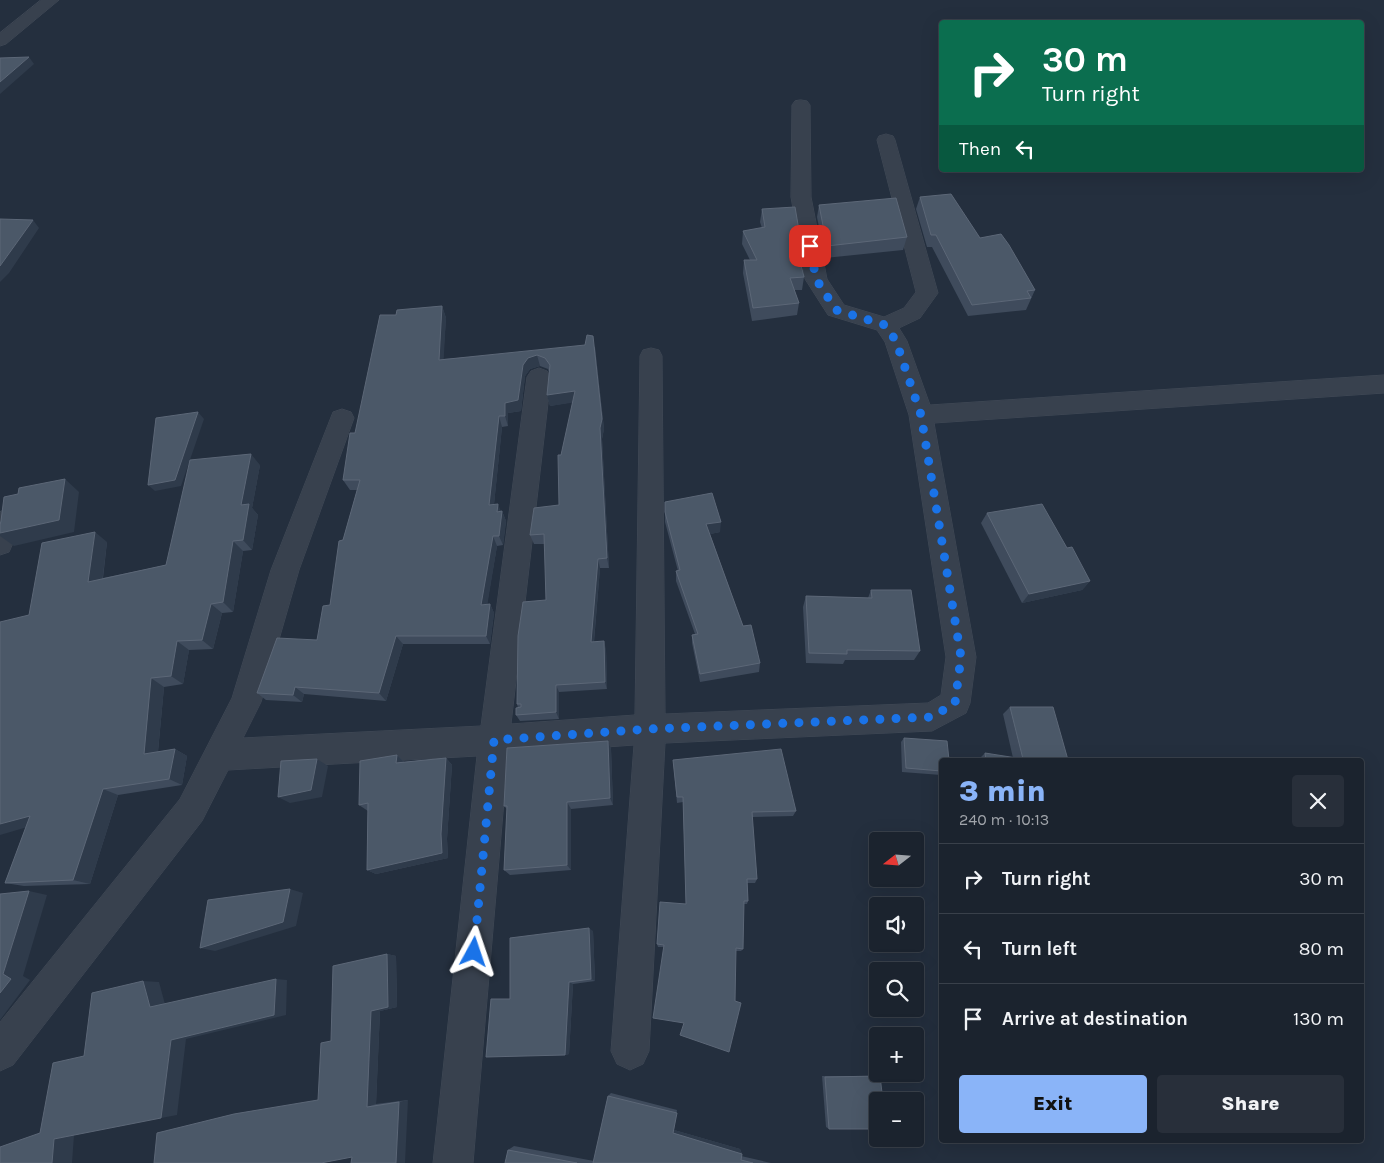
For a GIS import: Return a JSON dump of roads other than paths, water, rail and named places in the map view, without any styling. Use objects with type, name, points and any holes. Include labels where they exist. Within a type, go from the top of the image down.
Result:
[{"type":"street","points":[[0,41],[51,0]]},
{"type":"street","points":[[219,755],[494,740],[650,729],[932,717],[955,703],[961,657],[921,415],[896,341],[885,325],[836,310],[816,279],[801,197],[801,105]]},
{"type":"street","points":[[885,325],[912,312],[927,293],[886,140]]},
{"type":"street","points":[[630,1052],[650,729],[651,356]]},
{"type":"street","points":[[453,1163],[494,740],[539,377]]},
{"type":"street","points":[[921,415],[1384,384]]},
{"type":"street","points":[[0,1052],[191,810],[246,702],[286,570],[342,418]]}]
